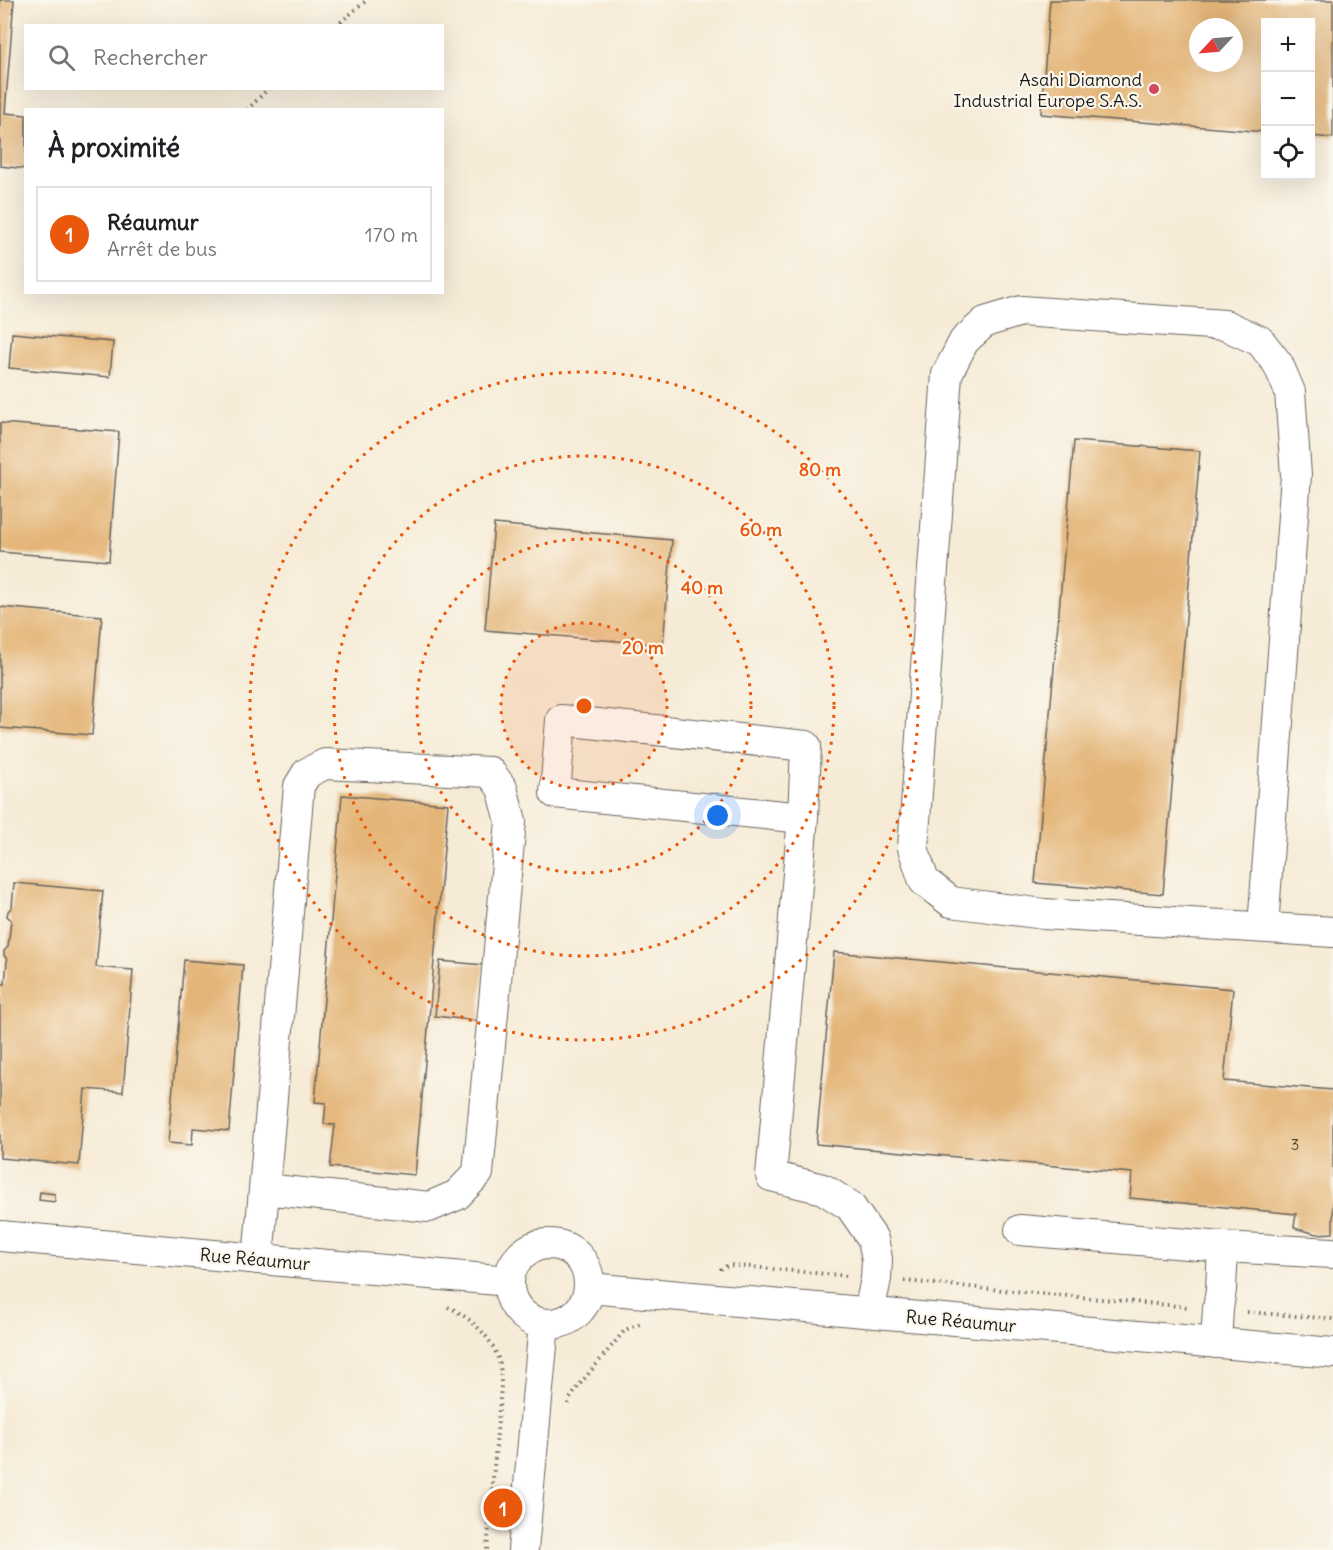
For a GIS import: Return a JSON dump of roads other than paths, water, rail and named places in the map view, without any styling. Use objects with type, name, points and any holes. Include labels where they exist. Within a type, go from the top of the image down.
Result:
[{"type":"street","points":[[1263,927],[1296,475],[1290,392],[1278,364],[1260,341],[1225,325],[1021,311],[985,322],[964,341],[948,374],[913,848],[924,880],[951,902],[1044,914],[1333,932]]},
{"type":"street","points":[[803,818],[555,794],[561,720],[806,746],[803,818],[771,1176],[823,1189],[850,1206],[873,1239],[877,1259],[876,1279],[869,1312]]},
{"type":"street","points":[[258,1259],[299,786],[308,773],[325,764],[490,772],[502,788],[512,821],[478,1173],[457,1195],[429,1207],[265,1189]]},
{"type":"street","points":[[1020,1230],[1223,1247],[1332,1253]]},
{"type":"street","name":"Rue Réaumur","points":[[0,1236],[509,1281]]},
{"type":"street","points":[[553,1244],[565,1247],[584,1263],[590,1288],[579,1311],[569,1319],[544,1324],[522,1314],[510,1293],[509,1281],[512,1269],[519,1258],[534,1247],[553,1244]]},
{"type":"street","points":[[1216,1343],[1223,1247]]},
{"type":"street","name":"Rue Réaumur","points":[[590,1288],[1333,1353]]},
{"type":"street","points":[[524,1550],[544,1324]]},
{"type":"place","name":"Asahi Diamond Industrial Europe S.A.S.","points":[[1154,89]]},
{"type":"place","name":"Réaumur","points":[[503,1508]]}]
